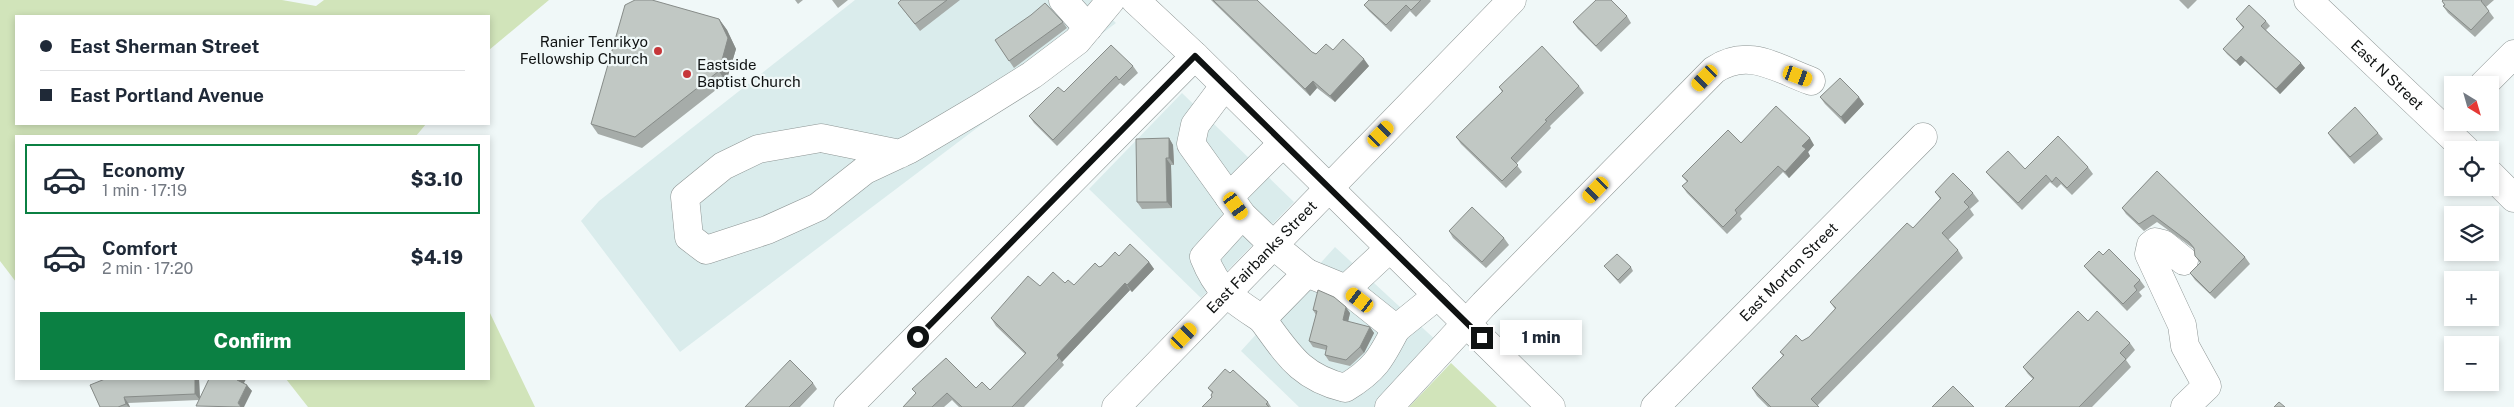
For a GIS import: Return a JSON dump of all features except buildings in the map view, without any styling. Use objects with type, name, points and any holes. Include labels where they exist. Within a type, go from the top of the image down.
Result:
[{"type":"street","points":[[1063,0],[1088,28]]},
{"type":"street","points":[[900,154],[821,138],[758,149],[723,166],[685,197],[689,237],[706,250],[767,230],[818,207],[865,170],[900,154],[1032,75],[1077,41],[1112,0]]},
{"type":"street","points":[[1135,0],[1225,85],[1551,407]]},
{"type":"street","name":"East Fairbanks Street","points":[[1116,407],[1512,0]]},
{"type":"street","name":"East N Street","points":[[2310,1],[2444,117]]},
{"type":"street","points":[[2492,76],[2514,54]]},
{"type":"street","points":[[848,407],[1195,56]]},
{"type":"street","points":[[1389,407],[1468,325],[1491,297],[1714,70],[1730,61],[1749,58],[1811,81]]},
{"type":"street","points":[[1225,85],[1195,125],[1191,144],[1235,206],[1273,245],[1308,273],[1346,289],[1396,329]]},
{"type":"street","name":"East Morton Street","points":[[1655,407],[1923,137]]},
{"type":"street","points":[[1284,143],[1235,206],[1204,257],[1212,276],[1225,294],[1262,320],[1291,358],[1303,369],[1323,382],[1345,388],[1362,378],[1381,360],[1396,329],[1438,295]]},
{"type":"street","points":[[2499,183],[2514,198]]},
{"type":"street","points":[[2184,261],[2163,244],[2155,242],[2151,245],[2149,254],[2182,325],[2185,346],[2207,386],[2185,407]]},
{"type":"street","points":[[1346,289],[1390,248]]},
{"type":"street","points":[[1262,320],[1308,273]]},
{"type":"shaded area","points":[[855,0],[1092,0],[1116,23],[680,352],[581,221],[599,201]]},
{"type":"shaded area","points":[[1182,93],[1294,202],[1201,298],[1089,189]]},
{"type":"shaded area","points":[[1335,247],[1439,343],[1378,407],[1299,407],[1241,351]]},
{"type":"green space","points":[[0,0],[282,0],[316,6],[324,0],[549,0],[490,49],[490,15],[15,15],[15,125],[425,125],[417,135],[15,135],[15,281],[0,261]]},
{"type":"green space","points":[[490,313],[535,407],[308,407],[287,380],[490,380]]},
{"type":"green space","points":[[1451,363],[1497,407],[1409,407]]},
{"type":"place","name":"Ranier Tenrikyo Fellowship Church","points":[[658,51]]},
{"type":"place","name":"Eastside Baptist Church","points":[[687,74]]},
{"type":"route","points":[[918,337],[1195,56],[1482,338]]}]
